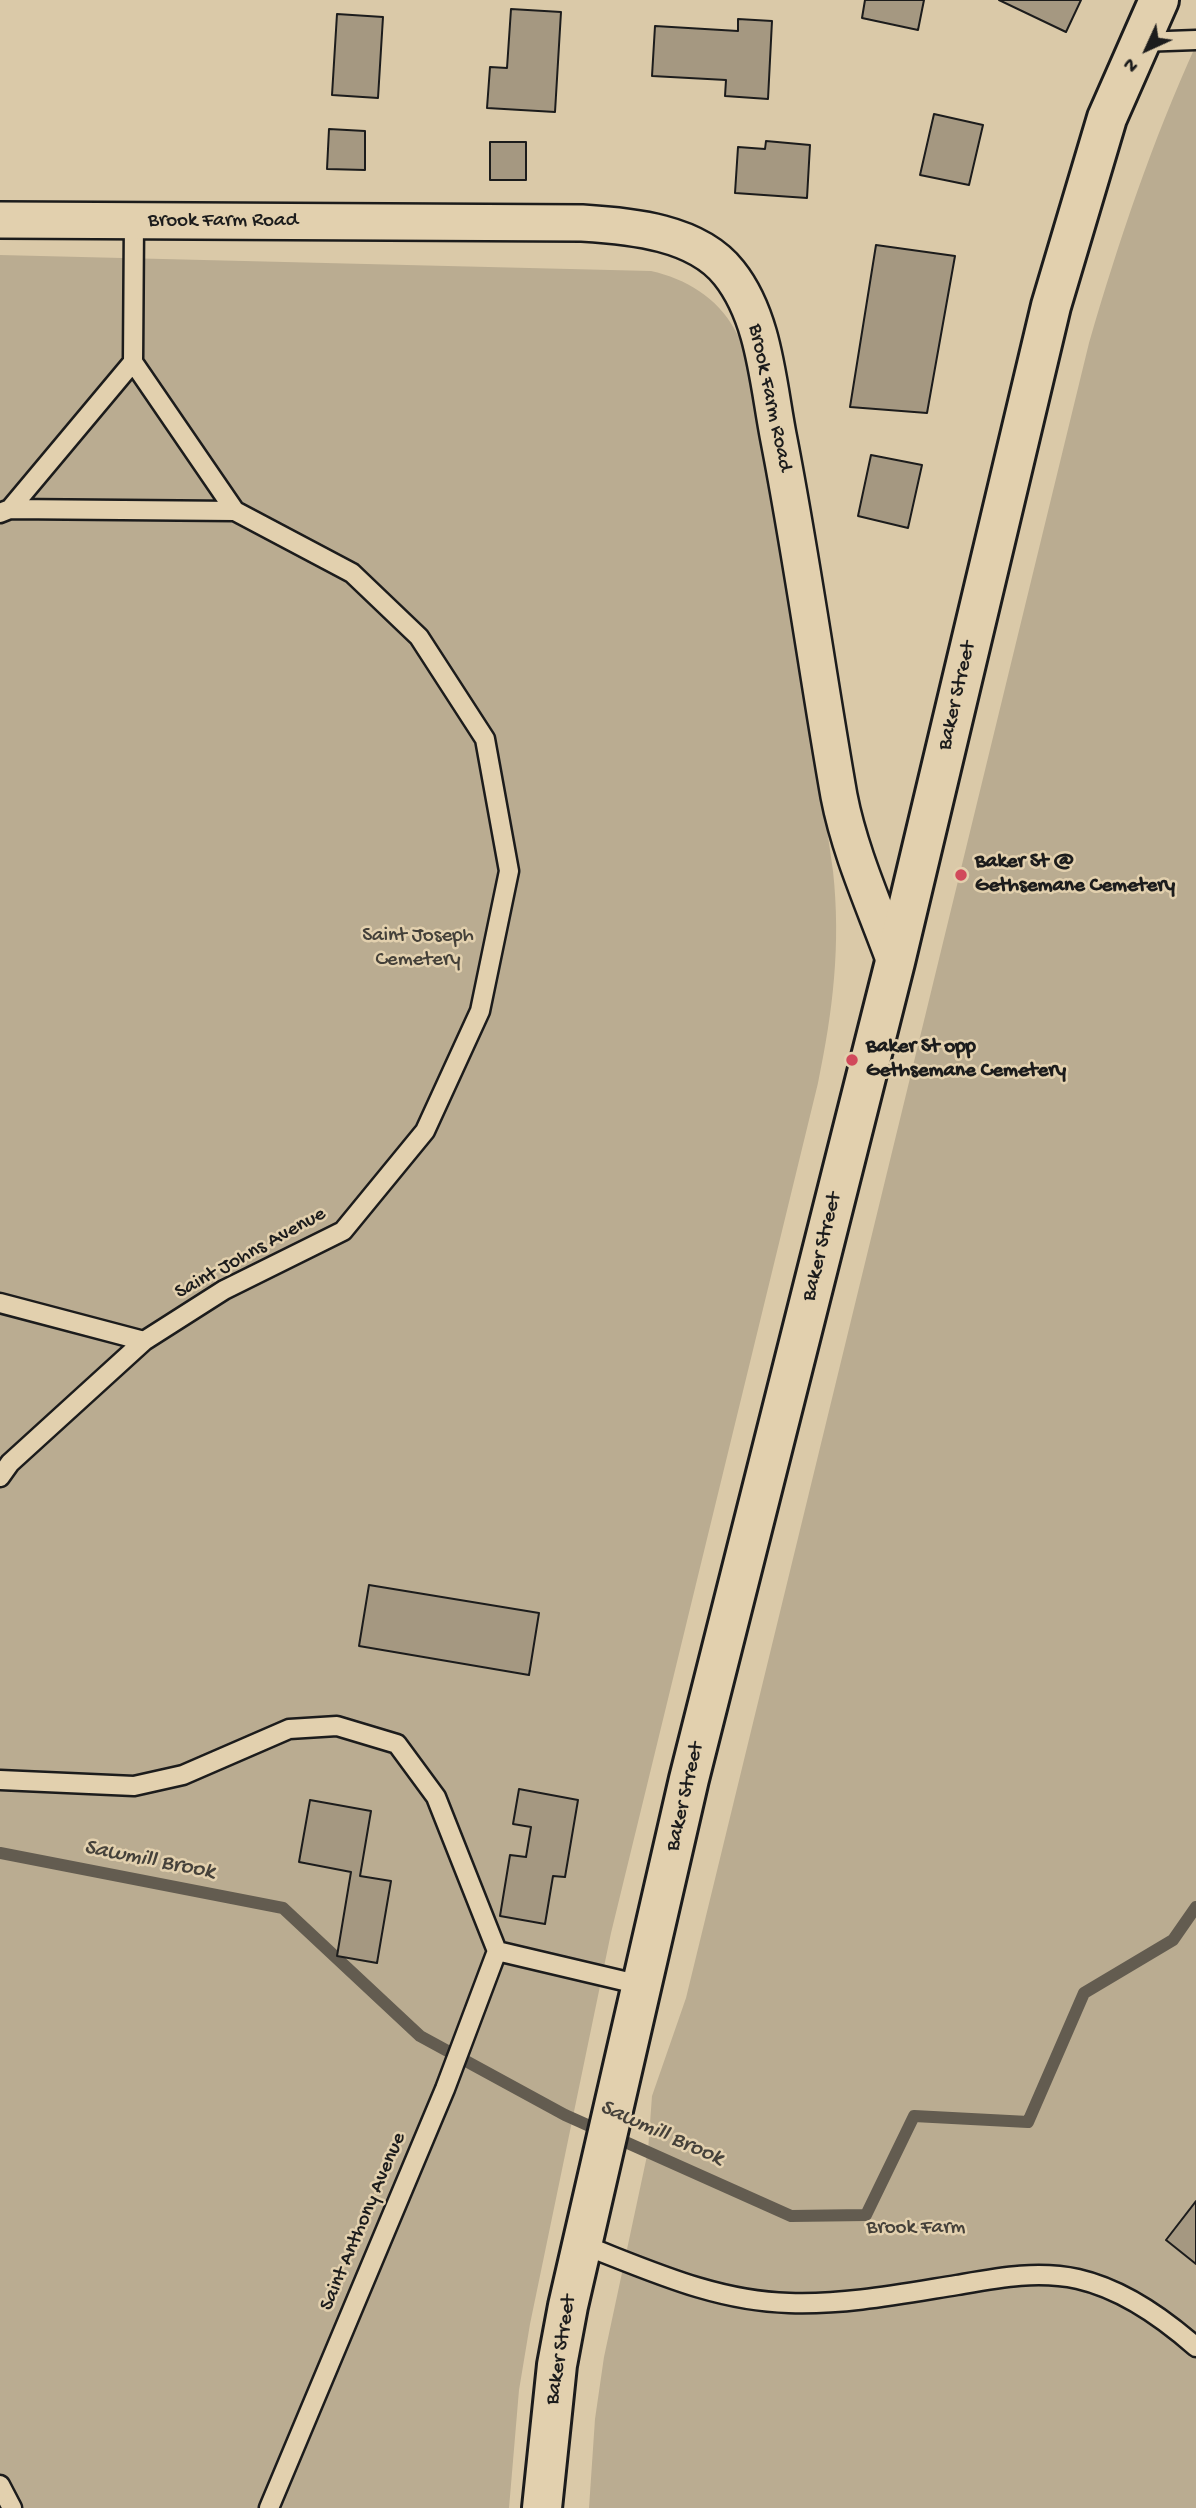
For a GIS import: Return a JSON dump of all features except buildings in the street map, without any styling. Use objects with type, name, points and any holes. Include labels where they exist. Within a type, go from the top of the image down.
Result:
[{"type":"street","name":"Baker Street","points":[[542,2508],[557,2365],[591,2197],[690,1779],[895,962],[1051,306],[1094,155],[1158,0]]},
{"type":"street","name":"Brook Farm Road","points":[[0,220],[608,225],[690,243],[712,256],[740,289],[760,339],[804,567],[845,821],[895,962]]},
{"type":"lane","points":[[1140,42],[1196,40]]},
{"type":"lane","points":[[5,511],[133,362],[134,222]]},
{"type":"lane","name":"Saint Johns Avenue","points":[[133,362],[235,511]]},
{"type":"lane","name":"Saint Johns Avenue","points":[[0,1477],[10,1463],[144,1342],[224,1290],[343,1231],[425,1131],[480,1011],[509,871],[485,739],[419,637],[352,573],[235,511],[5,511]]},
{"type":"lane","points":[[0,1303],[144,1342]]},
{"type":"lane","points":[[0,1780],[134,1786],[183,1775],[289,1729],[337,1726],[397,1744],[436,1797],[497,1951],[641,1985]]},
{"type":"lane","name":"Saint Anthony Avenue","points":[[269,2508],[444,2089],[497,1951]]},
{"type":"lane","points":[[581,2244],[692,2287],[758,2301],[847,2302],[1009,2276],[1061,2276],[1123,2295],[1196,2347]]},
{"type":"lane","points":[[1,2489],[12,2508]]},
{"type":"green space","name":"Brook Farm","points":[[1196,45],[1196,2508],[589,2508],[595,2419],[604,2357],[648,2151],[652,2096],[686,1998],[1089,343],[1137,192]]},
{"type":"green space","name":"Saint Joseph Cemetery","points":[[0,255],[651,271],[688,284],[710,299],[728,318],[743,348],[755,387],[797,632],[833,871],[836,952],[828,1030],[818,1083],[611,1933],[530,2324],[519,2390],[509,2508],[0,2508]]},
{"type":"waterway","name":"Sawmill Brook","points":[[0,1853],[283,1908],[420,2036],[565,2115],[791,2216],[866,2215],[914,2116],[1028,2122],[1084,1993],[1173,1940],[1196,1907]]},
{"type":"place","name":"Baker St @ Gethsemane Cemetery","points":[[961,875]]},
{"type":"place","name":"Baker St opp Gethsemane Cemetery","points":[[852,1060]]}]
